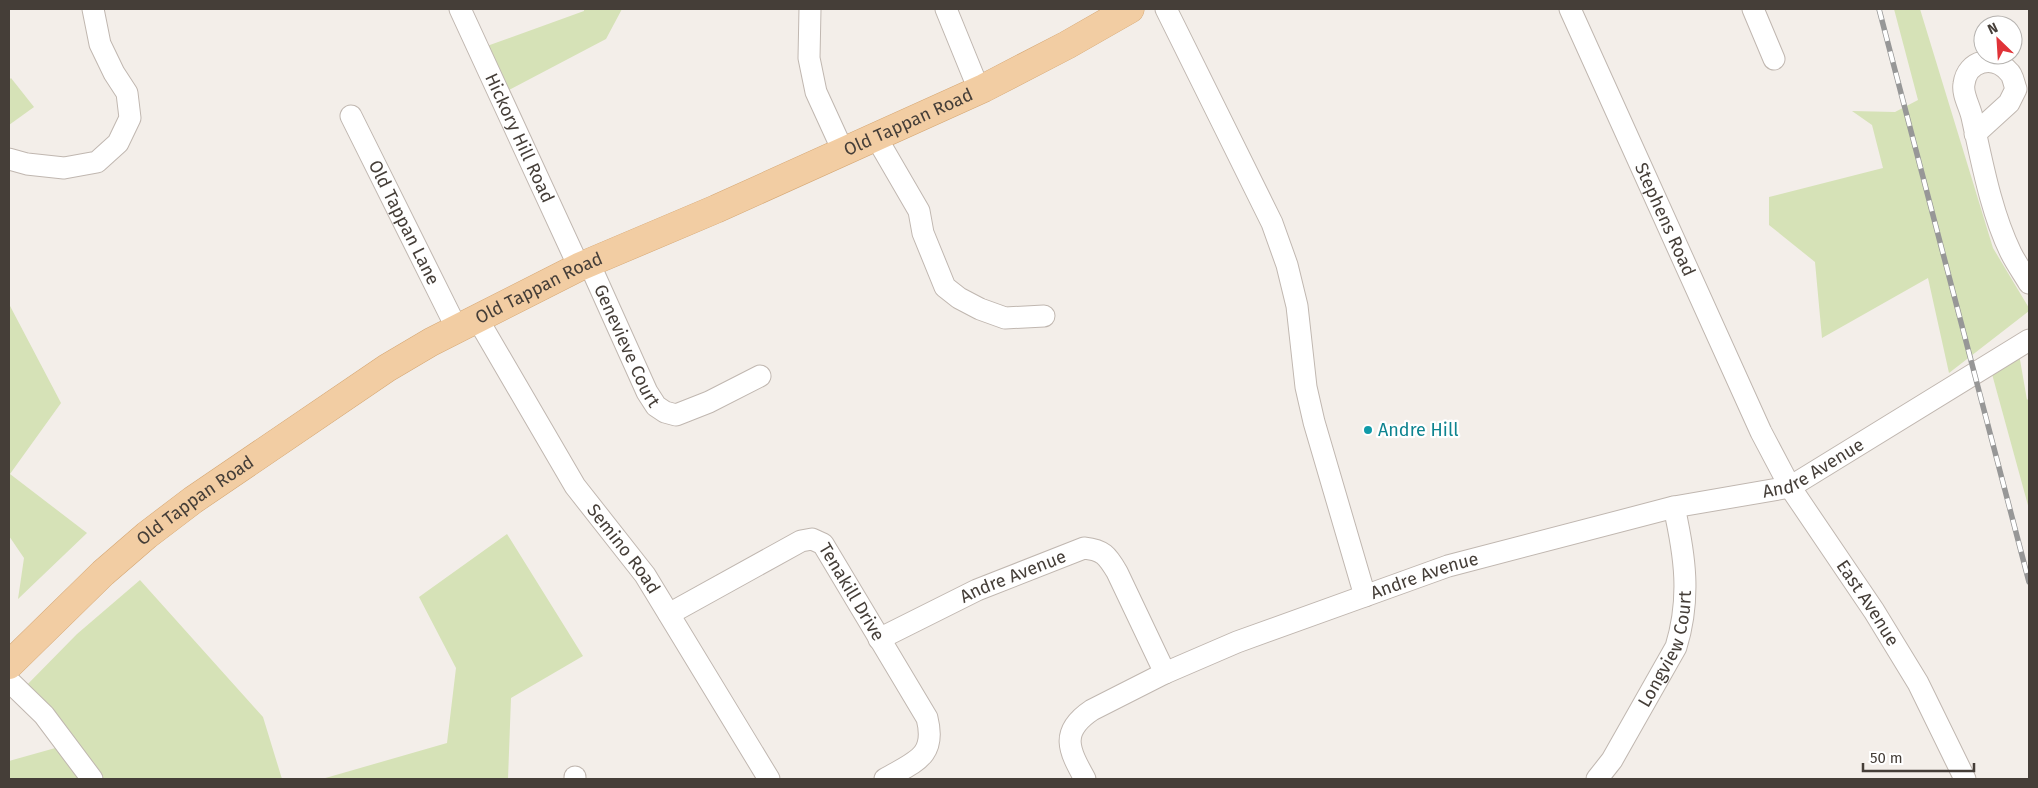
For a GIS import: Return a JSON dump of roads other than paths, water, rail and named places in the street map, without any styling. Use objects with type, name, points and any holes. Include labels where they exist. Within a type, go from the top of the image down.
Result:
[{"type":"main road","name":"Old Tappan Road","points":[[9,665],[103,572],[147,535],[193,500],[386,368],[467,324],[584,265],[716,209],[979,90],[1067,46],[1130,9]]},
{"type":"street","points":[[9,159],[27,164],[64,168],[97,162],[118,143],[130,118],[127,93],[114,73],[100,44],[93,9]]},
{"type":"street","name":"Hickory Hill Road","points":[[460,9],[584,265]]},
{"type":"street","points":[[810,9],[809,58],[816,92],[843,151]]},
{"type":"street","points":[[946,9],[979,90]]},
{"type":"street","points":[[1166,9],[1272,222],[1287,265],[1297,306],[1306,387],[1314,422],[1365,596]]},
{"type":"street","name":"Stephens Road","points":[[1570,9],[1761,432]]},
{"type":"street","points":[[1753,9],[1774,59]]},
{"type":"street","name":"Old Tappan Lane","points":[[351,116],[467,324]]},
{"type":"street","points":[[1975,134],[1996,212],[2011,253],[2029,283]]},
{"type":"street","points":[[876,137],[918,211],[923,224],[923,233],[945,287],[959,298],[980,309],[1005,318],[1044,316]]},
{"type":"street","name":"Genevieve Court","points":[[584,265],[647,392],[656,406],[665,412],[676,415],[709,402],[760,376]]},
{"type":"street","name":"Semino Road","points":[[467,324],[575,486],[645,575],[769,779]]},
{"type":"street","name":"Andre Avenue","points":[[879,638],[977,590],[1084,548],[1100,550],[1118,572],[1165,673],[1237,642],[1448,566],[1674,507],[1790,487],[2029,340]]},
{"type":"street","name":"East Avenue","points":[[1761,432],[1790,487],[1874,611],[1918,683],[1965,779]]},
{"type":"street","name":"Longview Court","points":[[1597,779],[1612,760],[1676,647],[1682,627],[1685,607],[1684,550],[1674,507]]},
{"type":"street","name":"Tenakill Drive","points":[[669,614],[800,541],[812,539],[823,544],[831,554],[927,718],[930,731],[929,744],[924,755],[885,779]]},
{"type":"street","points":[[1085,779],[1070,751],[1070,737],[1081,717],[1165,673]]},
{"type":"street","points":[[9,681],[44,715],[92,779]]},
{"type":"railway","points":[[1879,9],[2029,582]]},
{"type":"place","name":"Andre Hill","points":[[1368,430]]}]
